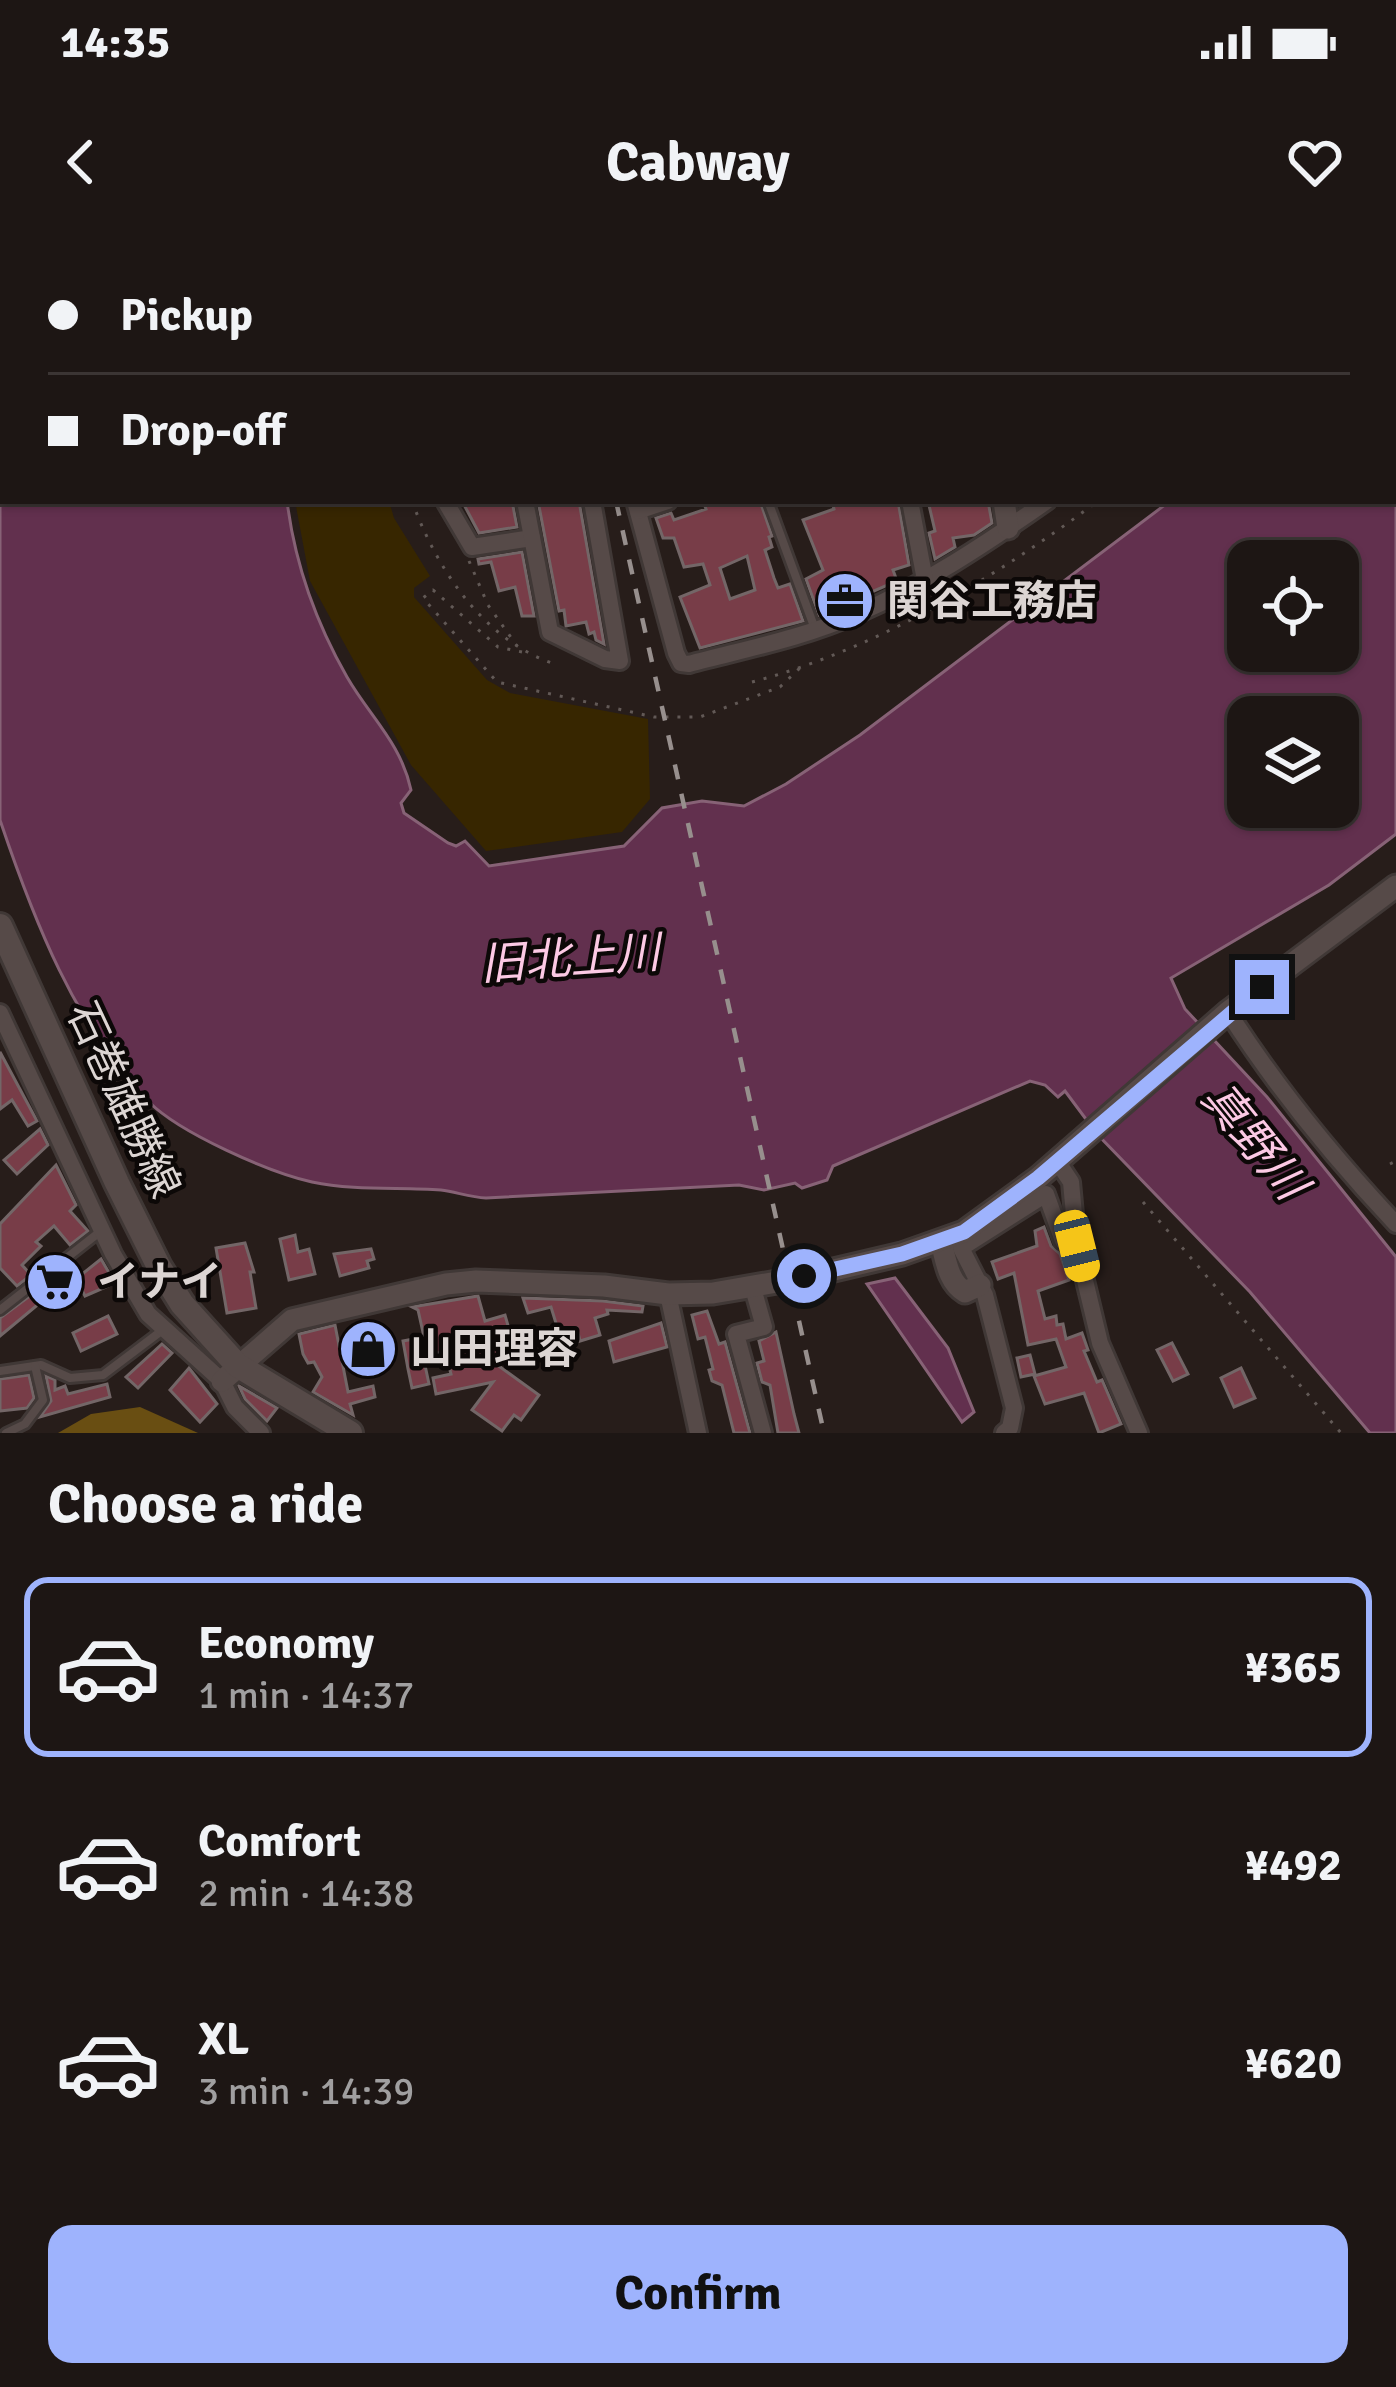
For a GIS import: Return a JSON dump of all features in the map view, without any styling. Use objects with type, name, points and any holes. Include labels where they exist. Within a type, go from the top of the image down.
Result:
[{"type":"main road","name":"石巻雄勝線","points":[[0,926],[159,1267],[229,1373],[350,1433]]},
{"type":"street","points":[[447,504],[472,547],[532,538]]},
{"type":"street","points":[[526,504],[550,632],[620,661],[593,504]]},
{"type":"street","points":[[911,504],[925,580]]},
{"type":"street","points":[[1004,504],[1008,528]]},
{"type":"street","points":[[636,506],[681,663],[689,664],[816,630],[925,580],[1043,504]]},
{"type":"street","points":[[804,1276],[941,1242],[1002,1206],[1219,1020],[1396,886]]},
{"type":"street","points":[[0,1013],[102,1230],[148,1314],[229,1373],[235,1407],[261,1433]]},
{"type":"street","points":[[1219,1020],[1331,1156],[1396,1224]]},
{"type":"street","points":[[1057,1160],[1070,1182],[1077,1246],[1100,1343],[1139,1433]]},
{"type":"street","points":[[1004,1433],[1010,1428],[1014,1408],[980,1285],[961,1248],[1046,1194],[1063,1241],[1077,1246]]},
{"type":"street","points":[[941,1242],[952,1280],[960,1290],[980,1285]]},
{"type":"street","points":[[229,1373],[292,1320],[446,1284],[506,1281],[668,1294],[777,1282]]},
{"type":"street","points":[[753,1288],[764,1327],[736,1334],[763,1433]]},
{"type":"street","points":[[668,1294],[698,1433]]},
{"type":"lane","points":[[769,504],[816,630]]},
{"type":"lane","points":[[0,1310],[102,1230]]},
{"type":"lane","points":[[0,1371],[35,1366],[70,1378],[104,1376],[164,1329]]},
{"type":"lane","points":[[6,1433],[25,1424],[43,1400],[35,1366]]},
{"type":"path","points":[[413,504],[422,530],[464,594],[487,623],[522,652]]},
{"type":"path","points":[[752,682],[927,613],[1093,504]]},
{"type":"path","points":[[472,547],[464,550],[488,605],[522,652]]},
{"type":"path","points":[[552,663],[497,647],[433,590],[424,595],[497,682],[654,717],[700,717],[780,687],[802,666]]},
{"type":"path","points":[[1143,1202],[1341,1433]]},
{"type":"shaded area","points":[[296,504],[390,504],[430,576],[414,588],[414,597],[487,680],[510,693],[648,719],[650,799],[622,832],[486,851],[411,765],[310,581]]},
{"type":"shaded area","points":[[140,1407],[198,1433],[58,1433],[91,1414]]},
{"type":"water","points":[[0,504],[288,504],[301,570],[325,635],[406,773],[411,790],[401,803],[404,813],[448,843],[456,846],[465,841],[489,866],[624,846],[662,808],[702,801],[744,806],[786,784],[860,735],[1166,504],[1396,504],[1396,834],[1329,885],[1171,978],[1185,1009],[1267,1097],[1396,1257],[1396,1433],[1370,1433],[1250,1292],[1097,1134],[1065,1091],[1058,1097],[1045,1085],[1030,1081],[833,1166],[827,1180],[802,1188],[795,1183],[764,1190],[739,1185],[486,1198],[441,1190],[328,1185],[249,1160],[163,1114],[99,1040],[59,970],[0,820]]},
{"type":"water","points":[[895,1278],[948,1348],[974,1412],[962,1422],[867,1284]]},
{"type":"building","points":[[464,504],[513,504],[517,527],[479,533]]},
{"type":"building","points":[[539,504],[580,504],[604,644],[594,632],[589,634],[586,622],[566,626],[564,610],[559,611]]},
{"type":"building","points":[[704,504],[761,504],[772,536],[772,547],[765,550],[774,578],[778,588],[790,584],[803,621],[700,648],[680,597],[710,585],[703,564],[684,567],[674,538],[663,538],[656,518],[671,513],[674,520],[706,509]],"holes":[[[747,556],[755,590],[730,599],[720,568]]]},
{"type":"building","points":[[833,504],[899,504],[909,565],[893,570],[897,581],[819,615],[806,579],[823,570],[803,520],[834,509]]},
{"type":"building","points":[[929,504],[989,504],[992,523],[974,535],[953,538],[955,547],[935,559],[929,533],[935,531]]},
{"type":"building","points":[[522,552],[534,616],[522,616],[515,587],[499,591],[491,562],[479,564],[478,559]]},
{"type":"building","points":[[0,1052],[37,1121],[28,1126],[12,1100],[0,1109]]},
{"type":"building","points":[[40,1129],[48,1145],[17,1174],[4,1160]]},
{"type":"building","points":[[56,1165],[76,1205],[70,1211],[88,1231],[70,1245],[54,1226],[36,1242],[41,1246],[22,1265],[31,1275],[17,1286],[0,1268],[0,1224]]},
{"type":"building","points":[[1044,1227],[1069,1280],[1038,1291],[1045,1319],[1056,1316],[1066,1339],[1082,1333],[1097,1382],[1102,1380],[1121,1424],[1099,1433],[1084,1393],[1045,1404],[1034,1376],[1066,1367],[1056,1339],[1028,1345],[1014,1273],[998,1279],[992,1262],[1037,1246],[1035,1231]]},
{"type":"building","points":[[295,1235],[298,1252],[309,1249],[315,1274],[289,1280],[280,1239]]},
{"type":"building","points":[[245,1243],[254,1272],[250,1272],[256,1308],[227,1313],[216,1248]]},
{"type":"building","points":[[371,1249],[374,1259],[367,1261],[369,1268],[340,1276],[334,1254]]},
{"type":"building","points":[[101,1259],[115,1283],[85,1296],[76,1279]]},
{"type":"building","points":[[58,1275],[64,1283],[0,1336],[0,1318]]},
{"type":"building","points":[[478,1296],[485,1321],[505,1315],[517,1357],[496,1364],[539,1395],[521,1420],[514,1415],[502,1431],[472,1410],[493,1382],[436,1394],[433,1378],[451,1374],[445,1351],[423,1356],[429,1384],[412,1388],[403,1341],[424,1337],[418,1310],[412,1307]]},
{"type":"building","points":[[523,1298],[643,1306],[642,1312],[607,1310],[608,1314],[595,1318],[600,1335],[580,1341],[577,1328],[559,1333],[551,1307],[528,1313]]},
{"type":"building","points":[[707,1311],[719,1344],[725,1342],[750,1433],[734,1433],[722,1385],[712,1381],[705,1337],[698,1339],[692,1315]]},
{"type":"building","points":[[108,1316],[117,1334],[81,1351],[73,1333]]},
{"type":"building","points":[[661,1323],[667,1347],[614,1362],[609,1341]]},
{"type":"building","points":[[335,1325],[348,1392],[373,1386],[375,1397],[350,1404],[353,1415],[313,1392],[322,1377],[303,1354],[299,1334]]},
{"type":"building","points":[[776,1332],[799,1433],[778,1433],[770,1385],[762,1382],[757,1363],[764,1361],[759,1341]]},
{"type":"building","points":[[1172,1343],[1188,1374],[1173,1381],[1157,1350]]},
{"type":"building","points":[[162,1344],[172,1353],[138,1388],[126,1377]]},
{"type":"building","points":[[1030,1355],[1035,1374],[1021,1377],[1017,1358]]},
{"type":"building","points":[[189,1368],[217,1404],[200,1422],[170,1390]]},
{"type":"building","points":[[1241,1368],[1255,1398],[1234,1407],[1221,1378]]},
{"type":"building","points":[[29,1375],[34,1398],[27,1408],[0,1411],[0,1379]]},
{"type":"building","points":[[46,1376],[55,1380],[55,1390],[65,1386],[68,1394],[107,1384],[110,1397],[40,1417],[51,1401]]},
{"type":"building","points":[[239,1386],[277,1408],[267,1421],[245,1399]]},
{"type":"railway","points":[[617,504],[824,1433]]},
{"type":"place","name":"関谷工務店","points":[[845,601]]},
{"type":"place","name":"イナイ","points":[[55,1282]]},
{"type":"place","name":"山田理容","points":[[368,1349]]},
{"type":"route","points":[[804,1276],[902,1254],[964,1232],[1038,1178],[1262,987]]},
{"type":"water label","name":"旧北上川","points":[[570,959]]},
{"type":"water label","name":"真野川","points":[[1254,1141]]}]
